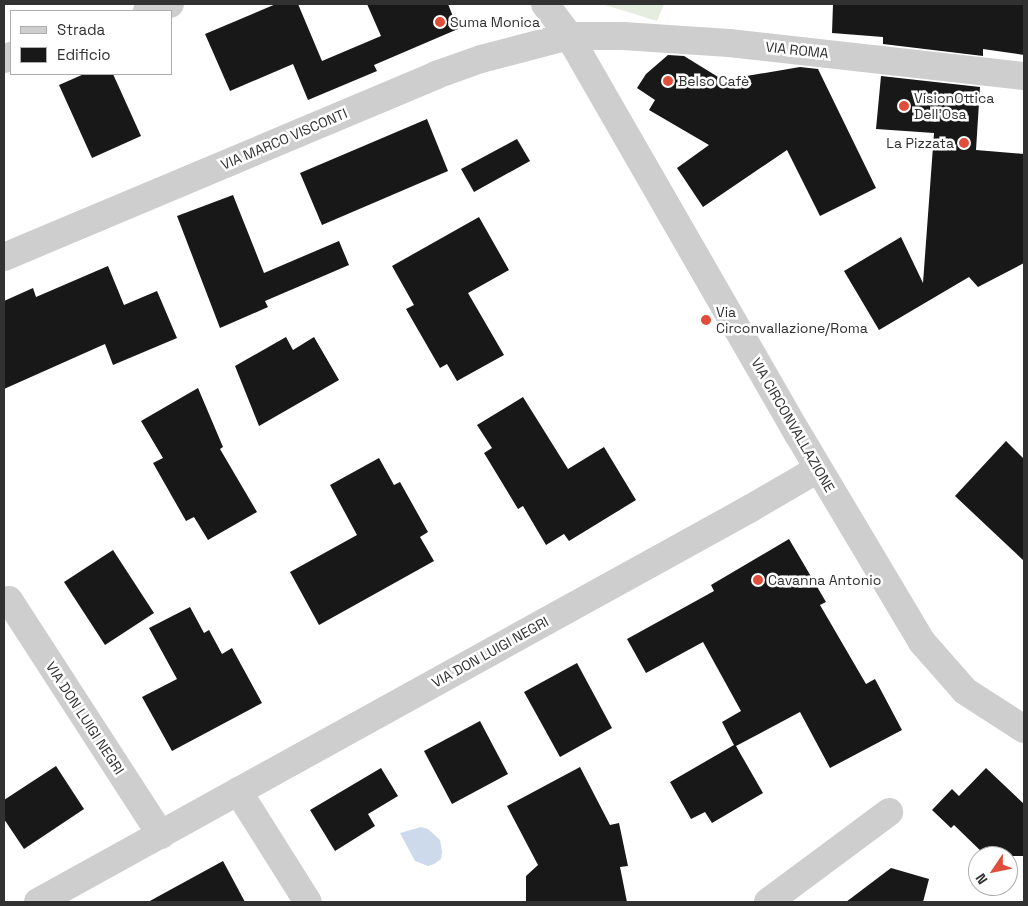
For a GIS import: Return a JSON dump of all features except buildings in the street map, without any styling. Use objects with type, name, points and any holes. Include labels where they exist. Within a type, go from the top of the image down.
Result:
[{"type":"street","points":[[150,10],[170,4]]},
{"type":"street","name":"VIA CIRCONVALLAZIONE","points":[[545,4],[569,36],[818,469],[907,618],[932,655],[965,691],[1024,729]]},
{"type":"street","name":"VIA ROMA","points":[[569,36],[623,36],[729,43],[1024,76]]},
{"type":"street","name":"VIA MARCO VISCONTI","points":[[4,257],[436,75],[482,59],[569,36]]},
{"type":"street","name":"VIA DON LUIGI NEGRI","points":[[38,902],[161,836],[238,791],[743,513],[818,469]]},
{"type":"street","name":"VIA DON LUIGI NEGRI","points":[[9,600],[161,836]]},
{"type":"street","points":[[238,791],[308,902]]},
{"type":"street","points":[[768,902],[889,812]]},
{"type":"shaded area","points":[[602,4],[664,4],[657,21]]},
{"type":"water","points":[[421,827],[428,829],[440,840],[441,859],[428,866],[415,861],[400,833]]},
{"type":"place","name":"Suma Monica","points":[[440,22]]},
{"type":"place","name":"Belso Cafè","points":[[668,81]]},
{"type":"place","name":"VisionOttica Dell'Osa","points":[[904,106]]},
{"type":"place","name":"La Pizzata","points":[[964,143]]},
{"type":"place","name":"Via Circonvallazione/Roma","points":[[706,320]]},
{"type":"place","name":"Cavanna Antonio","points":[[758,580]]}]
